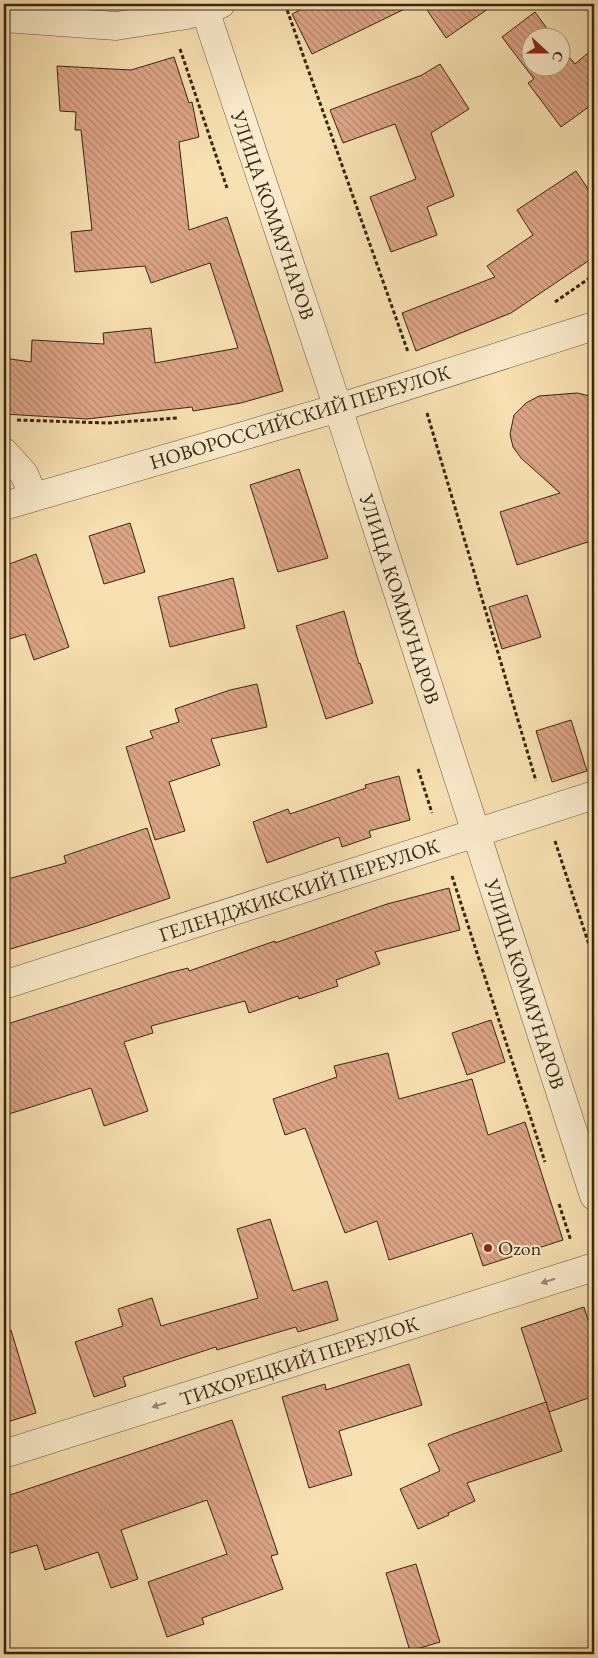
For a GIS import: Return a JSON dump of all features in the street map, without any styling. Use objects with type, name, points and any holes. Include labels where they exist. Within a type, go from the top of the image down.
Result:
[{"type":"street","points":[[4,18],[116,26],[169,18],[209,6]]},
{"type":"street","name":"УЛИЦА КОММУНАРОВ","points":[[209,6],[594,1196]]},
{"type":"street","name":"НОВОРОССИЙСКИЙ ПЕРЕУЛОК","points":[[4,506],[338,408],[594,326]]},
{"type":"street","points":[[4,452],[24,474],[34,497]]},
{"type":"street","name":"ГЕЛЕНДЖИКСКИЙ ПЕРЕУЛОК","points":[[4,985],[594,795]]},
{"type":"street","name":"ТИХОРЕЦКИЙ ПЕРЕУЛОК","points":[[4,1454],[588,1269]]},
{"type":"path","points":[[285,4],[418,382],[545,811],[594,960]]},
{"type":"path","points":[[169,18],[229,195]]},
{"type":"path","points":[[12,420],[107,423],[184,418]]},
{"type":"path","points":[[417,768],[547,1166]]},
{"type":"path","points":[[556,1195],[588,1269],[594,1314]]},
{"type":"building","points":[[312,4],[415,4],[312,54],[292,14]]},
{"type":"building","points":[[423,4],[495,4],[446,38]]},
{"type":"building","points":[[535,12],[547,28],[520,28],[520,61],[502,37]]},
{"type":"building","points":[[594,48],[594,103],[561,127],[528,83],[534,79],[570,78],[570,58],[575,64]]},
{"type":"building","points":[[174,57],[189,103],[192,102],[199,137],[179,142],[189,230],[227,217],[283,391],[241,403],[193,411],[192,407],[87,419],[4,414],[4,358],[31,362],[32,340],[104,344],[103,333],[151,328],[155,363],[238,348],[210,263],[151,283],[145,266],[75,272],[71,232],[92,230],[81,130],[75,130],[76,112],[60,111],[57,66],[131,70]]},
{"type":"building","points":[[440,64],[469,109],[431,133],[454,196],[427,207],[437,235],[391,252],[370,197],[416,179],[395,124],[343,143],[330,110],[422,75]]},
{"type":"building","points":[[576,171],[594,198],[594,257],[511,313],[416,351],[402,313],[495,277],[487,266],[533,235],[517,210]]},
{"type":"building","points":[[577,393],[594,397],[594,540],[517,565],[500,512],[560,493],[521,458],[513,447],[510,434],[514,415],[526,403],[539,396]]},
{"type":"building","points":[[299,469],[328,558],[278,572],[250,485]]},
{"type":"building","points":[[130,523],[145,572],[104,584],[89,536]]},
{"type":"building","points":[[36,554],[69,647],[34,660],[25,634],[4,641],[4,566]]},
{"type":"building","points":[[233,578],[245,628],[170,647],[158,597]]},
{"type":"building","points":[[527,595],[541,637],[502,649],[489,607]]},
{"type":"building","points":[[344,611],[359,664],[373,703],[326,719],[296,626]]},
{"type":"building","points":[[257,684],[267,727],[211,739],[220,765],[169,782],[185,831],[155,840],[126,747],[153,738],[150,731],[179,722],[175,709],[230,690]]},
{"type":"building","points":[[571,720],[587,771],[552,782],[536,731]]},
{"type":"building","points":[[399,776],[410,820],[369,831],[371,837],[342,847],[339,837],[267,863],[253,822],[288,809],[290,814],[366,788],[365,785]]},
{"type":"building","points":[[147,828],[170,898],[4,951],[4,880],[66,863],[64,856]]},
{"type":"building","points":[[449,888],[460,930],[375,952],[380,964],[336,980],[338,986],[299,999],[298,996],[249,1013],[245,1001],[151,1026],[153,1033],[124,1042],[148,1111],[104,1126],[91,1088],[9,1114],[4,1097],[4,1025],[168,973],[188,968],[189,971],[387,904]]},
{"type":"building","points":[[491,1020],[505,1062],[467,1075],[452,1033]]},
{"type":"building","points":[[388,1053],[399,1099],[472,1079],[488,1135],[525,1122],[563,1240],[483,1266],[472,1233],[389,1260],[377,1221],[345,1233],[305,1128],[285,1135],[273,1099],[337,1077],[334,1066]]},
{"type":"building","points":[[270,1219],[293,1291],[327,1281],[338,1320],[298,1332],[296,1327],[217,1350],[216,1347],[123,1377],[126,1386],[94,1397],[75,1342],[123,1326],[118,1309],[152,1298],[161,1326],[258,1298],[237,1229]]},
{"type":"building","points":[[584,1307],[594,1339],[594,1396],[549,1412],[521,1328]]},
{"type":"building","points":[[11,1330],[36,1413],[4,1423],[4,1331]]},
{"type":"building","points":[[409,1364],[422,1405],[339,1431],[352,1475],[309,1488],[282,1397],[325,1384],[326,1390]]},
{"type":"building","points":[[546,1402],[562,1451],[467,1483],[475,1501],[418,1529],[400,1489],[440,1471],[428,1444]]},
{"type":"building","points":[[232,1420],[278,1554],[271,1556],[283,1589],[202,1618],[204,1624],[167,1637],[148,1582],[227,1554],[207,1500],[121,1530],[138,1579],[111,1588],[98,1552],[45,1570],[37,1545],[4,1555],[4,1497]]},
{"type":"building","points":[[416,1564],[440,1642],[410,1651],[386,1573]]},
{"type":"place","name":"Ozon","points":[[488,1248]]}]
